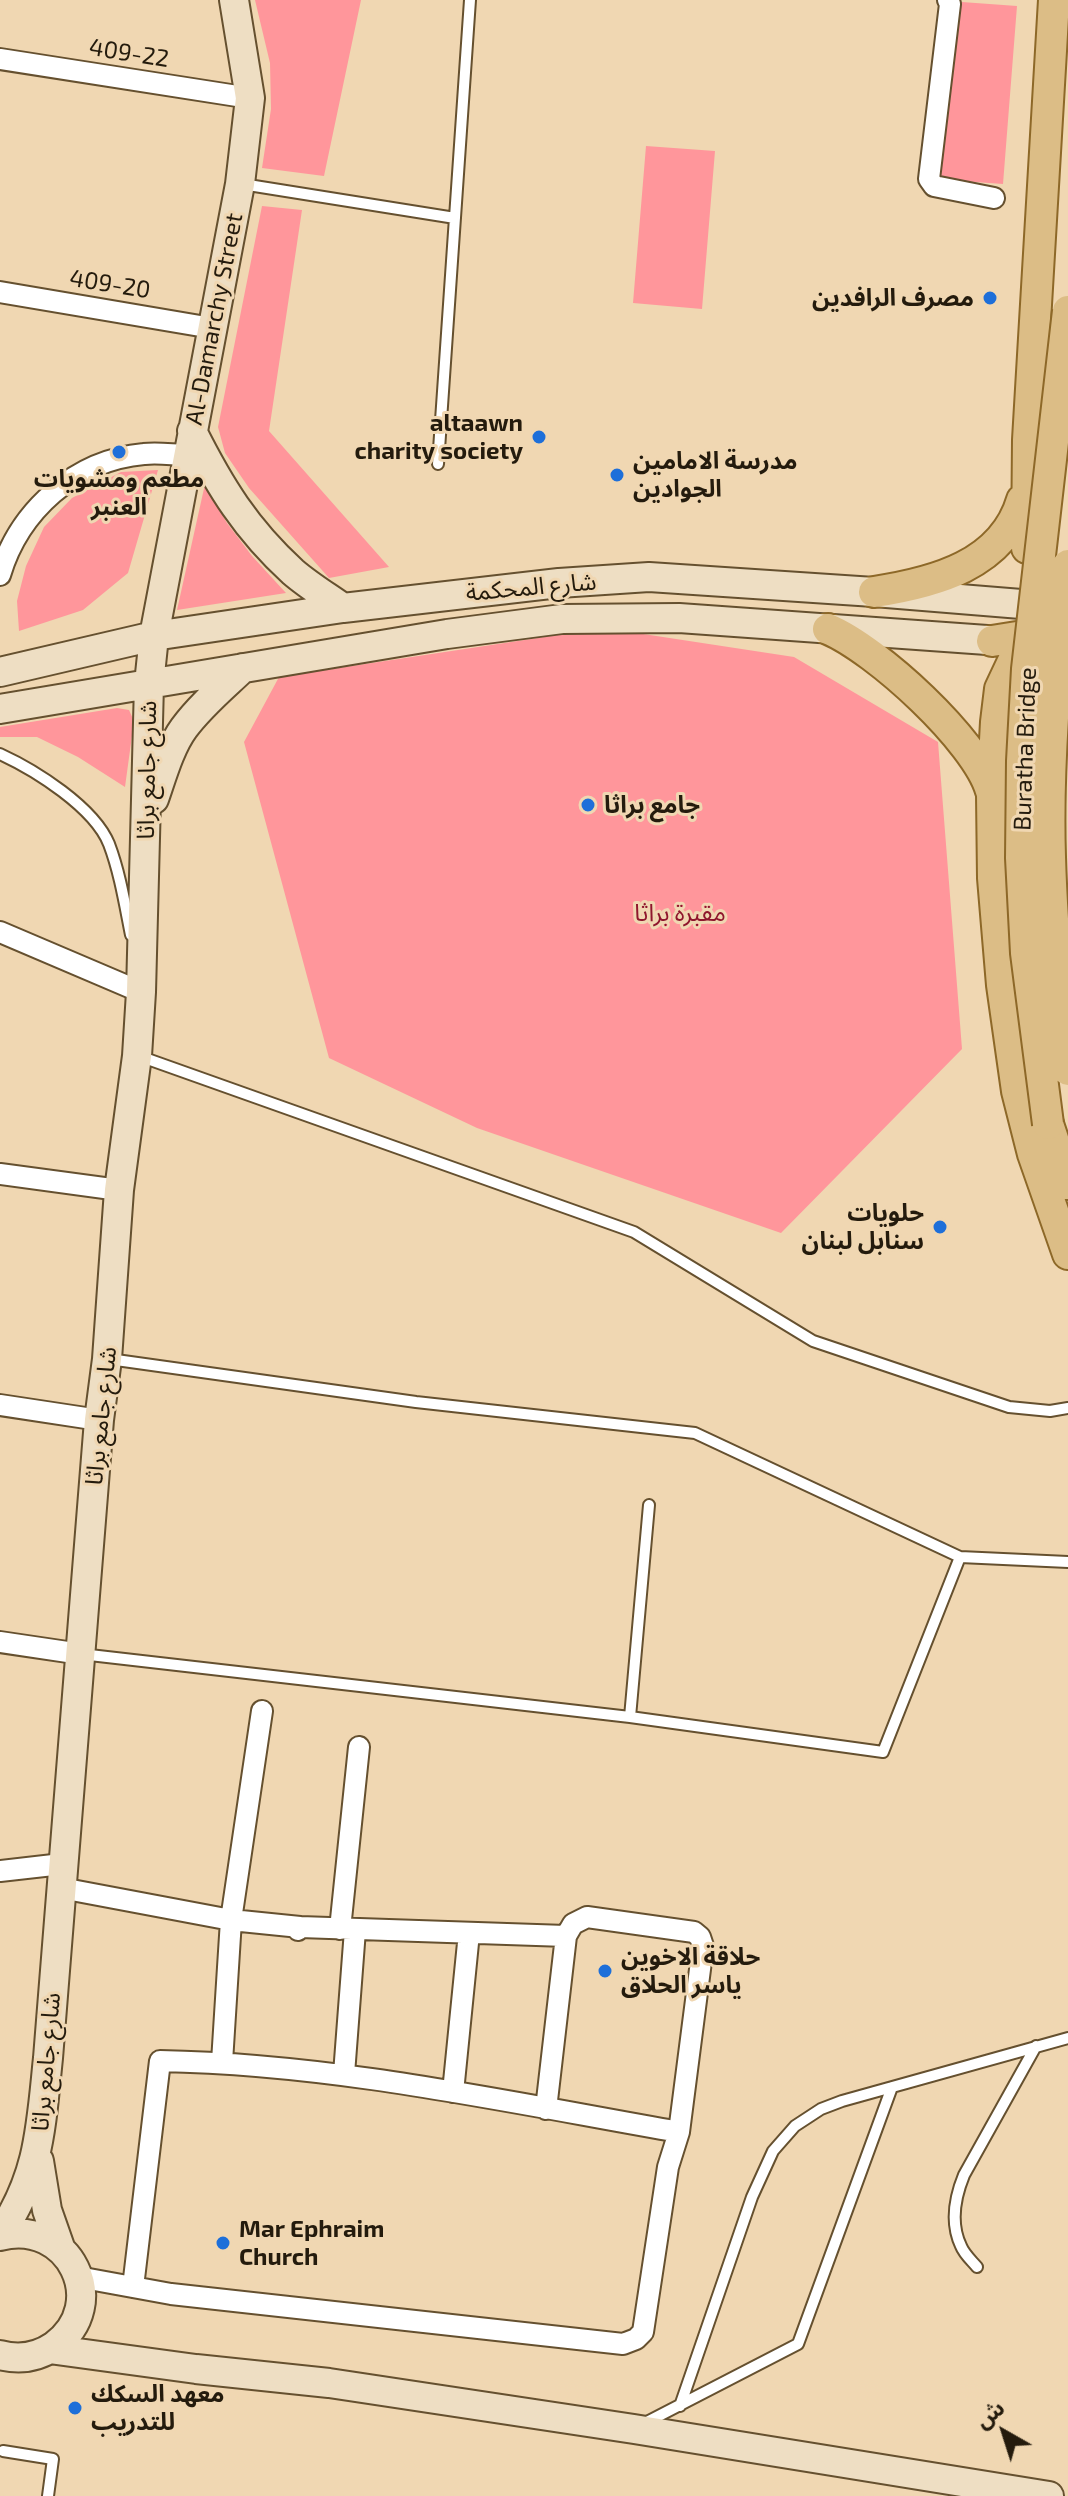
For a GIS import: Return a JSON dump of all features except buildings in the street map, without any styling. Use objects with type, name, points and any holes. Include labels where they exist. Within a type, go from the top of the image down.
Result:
[{"type":"main road","points":[[1027,548],[1031,479],[1028,440],[1054,0]]},
{"type":"main road","name":"Buratha Bridge","points":[[1068,311],[1027,669],[1021,858],[1026,953],[1048,1124],[1068,1184]]},
{"type":"main road","points":[[874,592],[916,584],[972,564],[990,551],[1007,532],[1031,479]]},
{"type":"main road","name":"Buratha Bridge","points":[[1068,565],[1052,746],[1050,854],[1055,948],[1068,1070]]},
{"type":"main road","points":[[828,629],[873,654],[956,734],[981,767],[992,801]]},
{"type":"main road","points":[[1009,644],[996,722],[992,801],[993,878],[1002,985],[1017,1091],[1033,1154],[1068,1254]]},
{"type":"main road","points":[[992,801],[1006,754],[1020,739],[1039,735],[1048,738],[1068,758]]},
{"type":"street","name":"Al-Damarchy Street","points":[[149,684],[154,636],[240,184],[250,98],[234,0]]},
{"type":"street","points":[[948,0],[950,4],[929,179],[934,186],[994,198]]},
{"type":"street","name":"409-22","points":[[0,59],[250,98]]},
{"type":"street","name":"409-20","points":[[0,292],[212,328]]},
{"type":"street","points":[[0,575],[3,552],[30,515],[62,484],[101,463],[190,443],[253,532],[295,574],[343,608]]},
{"type":"street","name":"شارع المحكمة","points":[[1,668],[154,636],[343,608],[559,583],[649,577],[1068,608]]},
{"type":"street","name":"شارع المحكمة","points":[[0,709],[447,634],[562,619],[679,618],[1009,644],[1068,645]]},
{"type":"street","points":[[146,826],[161,776],[182,730],[243,668]]},
{"type":"street","name":"شارع جامع براثا","points":[[0,2235],[27,2186],[38,2148],[48,2058],[119,1190],[137,1056],[149,684]]},
{"type":"street","points":[[0,932],[141,992]]},
{"type":"street","points":[[0,1174],[119,1190]]},
{"type":"street","points":[[0,1405],[99,1420]]},
{"type":"street","points":[[0,1642],[81,1654]]},
{"type":"street","points":[[222,2062],[231,1920],[262,1711]]},
{"type":"street","points":[[344,2074],[348,1930],[359,1747]]},
{"type":"street","points":[[0,1871],[62,1876],[231,1920],[299,1929],[566,1936]]},
{"type":"street","points":[[0,2355],[18,2358],[39,2354],[70,2331],[80,2305],[78,2277],[171,2294],[623,2344],[636,2339],[643,2332],[668,2167],[679,2132],[703,1946],[700,1937],[694,1932],[587,1917],[573,1924],[566,1936],[546,2109]]},
{"type":"street","points":[[453,2092],[469,1933]]},
{"type":"street","points":[[133,2287],[160,2061],[222,2062],[344,2074],[679,2132]]},
{"type":"street","name":"شارع جامع براثا","points":[[38,2148],[47,2210],[61,2250],[78,2277]]},
{"type":"street","points":[[0,2235],[32,2234],[61,2250]]},
{"type":"street","points":[[49,2349],[329,2383],[1049,2496]]},
{"type":"lane","points":[[438,464],[470,0]]},
{"type":"lane","points":[[240,184],[455,218]]},
{"type":"lane","points":[[0,754],[23,765],[89,812],[108,842],[124,897],[141,992]]},
{"type":"lane","points":[[137,1056],[634,1232],[813,1341],[1009,1407],[1050,1411],[1068,1408]]},
{"type":"lane","points":[[107,1359],[416,1402],[695,1433],[960,1557],[1068,1562]]},
{"type":"lane","points":[[630,1717],[649,1505]]},
{"type":"lane","points":[[81,1654],[630,1717],[883,1752],[960,1557]]},
{"type":"lane","points":[[680,2406],[752,2197],[773,2151],[795,2126],[821,2109],[1068,2038]]},
{"type":"lane","points":[[977,2267],[961,2247],[954,2220],[956,2194],[1036,2046]]},
{"type":"lane","points":[[634,2429],[798,2344],[892,2087]]},
{"type":"lane","points":[[3,2451],[53,2459],[48,2496]]},
{"type":"green space","points":[[255,0],[361,0],[324,176],[262,168],[271,109],[270,63]]},
{"type":"green space","points":[[948,1],[1017,6],[1003,184],[934,179]]},
{"type":"green space","points":[[646,146],[715,151],[702,309],[633,303]]},
{"type":"green space","points":[[262,206],[302,210],[269,431],[389,567],[329,578],[249,488],[225,453],[218,427]]},
{"type":"green space","points":[[158,470],[128,573],[83,610],[19,631],[17,601],[26,566],[44,527],[72,498],[121,472]]},
{"type":"green space","points":[[205,484],[227,523],[286,593],[177,610]]},
{"type":"green space","name":"مقبرة براثا","points":[[604,628],[794,657],[938,742],[962,1049],[781,1233],[477,1128],[329,1058],[244,742],[279,677]]},
{"type":"green space","points":[[117,708],[129,710],[134,721],[125,787],[78,757],[37,737],[0,737],[0,727]]},
{"type":"place","name":"مصرف الرافدين","points":[[990,298]]},
{"type":"place","name":"altaawn charity society","points":[[539,437]]},
{"type":"place","name":"مطعم ومشويات العنبر","points":[[119,452]]},
{"type":"place","name":"مدرسة الامامين الجوادين","points":[[617,475]]},
{"type":"place","name":"جامع براثا","points":[[588,805]]},
{"type":"place","name":"حلويات سنابل لبنان","points":[[940,1227]]},
{"type":"place","name":"حلاقة الاخوين ياسر الحلاق","points":[[605,1971]]},
{"type":"place","name":"Mar Ephraim Church","points":[[223,2243]]},
{"type":"place","name":"معهد السكك للتدريب","points":[[75,2408]]}]
